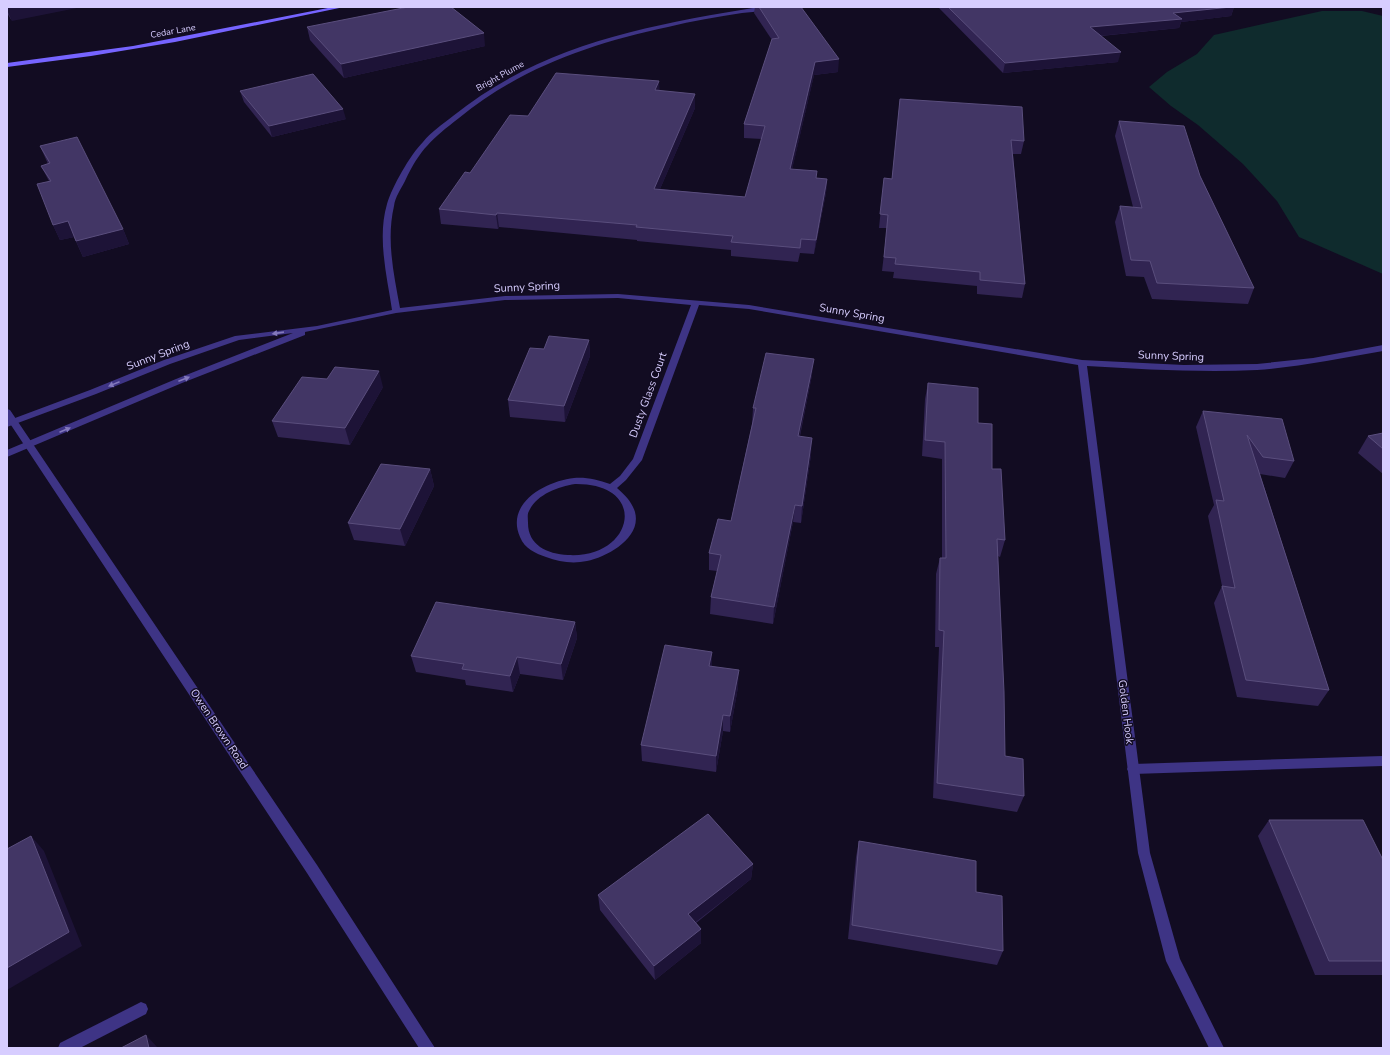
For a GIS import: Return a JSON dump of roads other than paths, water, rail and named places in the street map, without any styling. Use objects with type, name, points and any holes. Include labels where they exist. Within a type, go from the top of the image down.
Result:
[{"type":"main road","name":"Cedar Lane","points":[[7,65],[168,42],[342,7]]},
{"type":"street","name":"Bright Plume","points":[[396,311],[386,243],[390,205],[406,171],[422,146],[456,114],[486,92],[519,74],[583,46],[616,36],[675,22],[770,7]]},
{"type":"street","name":"Sunny Spring","points":[[10,423],[167,362],[238,338],[317,328],[396,311],[505,298],[618,296],[749,307],[1082,363],[1184,368],[1256,367],[1314,361],[1383,348]]},
{"type":"street","name":"Dusty Glass Court","points":[[611,488],[623,478],[637,460],[696,303]]},
{"type":"street","name":"Sunny Spring","points":[[7,454],[179,381],[317,328]]},
{"type":"street","name":"Golden Hook","points":[[1082,363],[1144,853],[1173,961],[1205,1027],[1217,1048]]},
{"type":"street","name":"Owen Brown Road","points":[[7,412],[10,423],[29,445],[312,869],[428,1048]]},
{"type":"street","points":[[571,482],[593,482],[611,488],[620,494],[628,503],[632,515],[629,530],[618,544],[595,556],[572,560],[553,557],[532,547],[523,534],[523,512],[533,498],[548,488],[571,482]]},
{"type":"street","points":[[1133,769],[1383,761]]},
{"type":"street","points":[[65,1048],[141,1009]]}]
